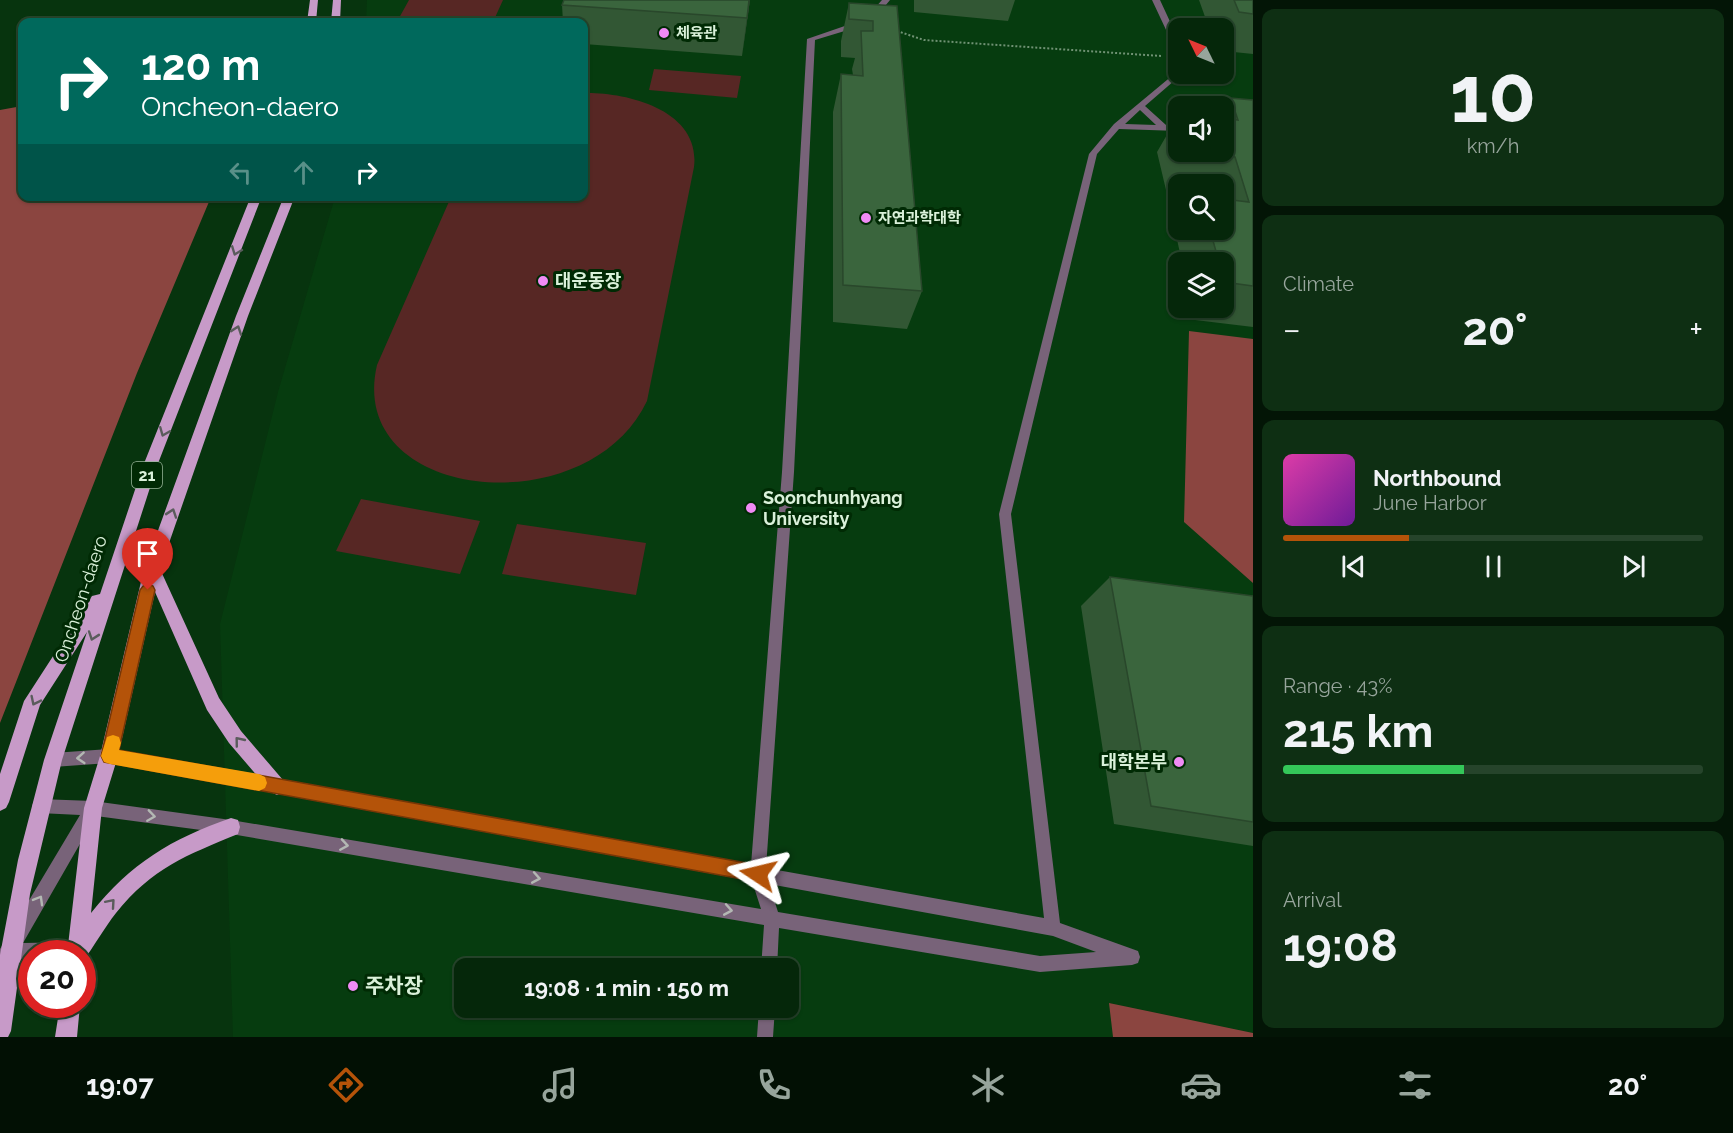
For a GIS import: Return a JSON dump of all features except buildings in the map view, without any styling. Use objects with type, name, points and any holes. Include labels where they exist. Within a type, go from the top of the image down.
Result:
[{"type":"main road","points":[[312,18],[314,0]]},
{"type":"main road","points":[[336,18],[337,0]]},
{"type":"main road","name":"Oncheon-daero","points":[[0,1031],[5,956],[39,806],[53,760],[150,466],[255,201]]},
{"type":"main road","name":"21","points":[[78,940],[93,808],[110,756],[153,568],[242,316],[288,201]]},
{"type":"main road","points":[[153,568],[213,704],[235,737],[277,786]]},
{"type":"main road","points":[[0,802],[33,701],[111,580]]},
{"type":"main road","points":[[85,940],[110,902],[144,871],[185,844],[231,826]]},
{"type":"main road","points":[[66,1037],[68,1018]]},
{"type":"lane","points":[[770,958],[772,918],[758,874],[787,483],[811,39],[868,21],[886,0]]},
{"type":"lane","points":[[1156,0],[1168,26]]},
{"type":"lane","points":[[1053,928],[1005,514],[1093,154],[1117,126],[1168,81]]},
{"type":"lane","points":[[1140,105],[1163,127]]},
{"type":"lane","points":[[1117,126],[1168,127]]},
{"type":"lane","points":[[39,806],[93,808],[231,826],[1040,964],[1132,957],[1053,928],[277,786],[110,756],[53,760]]},
{"type":"lane","points":[[5,956],[93,808]]},
{"type":"lane","points":[[765,1037],[766,1018]]},
{"type":"path","points":[[868,21],[924,40],[1167,57]]},
{"type":"shaded area","name":"Soonchunhyang University","points":[[367,0],[1253,0],[1253,1033],[1110,1003],[1113,1037],[233,1037],[220,624],[278,392],[334,201],[588,201],[588,18],[366,18]]},
{"type":"shaded area","points":[[409,0],[503,0],[495,18],[399,18]]},
{"type":"shaded area","points":[[654,69],[741,76],[737,98],[649,90]]},
{"type":"shaded area","name":"대운동장","points":[[588,93],[620,96],[640,101],[674,118],[686,131],[693,147],[694,167],[647,401],[617,441],[575,467],[527,481],[478,481],[433,470],[397,446],[377,411],[377,365],[449,201],[588,201]]},
{"type":"shaded area","points":[[18,107],[18,201],[209,201],[137,373],[0,723],[0,110]]},
{"type":"shaded area","points":[[1189,331],[1253,339],[1253,583],[1184,522]]},
{"type":"shaded area","points":[[361,499],[480,521],[460,574],[336,551]]},
{"type":"shaded area","points":[[517,524],[646,543],[636,595],[502,574]]},
{"type":"shaded area","points":[[1109,1003],[1253,1033],[1253,1037],[1113,1037]]},
{"type":"slow traffic","points":[[113,743],[110,756],[259,783]]},
{"type":"place","name":"체육관","points":[[664,33]]},
{"type":"place","name":"자연과학대학","points":[[866,218]]},
{"type":"place","name":"대운동장","points":[[543,281]]},
{"type":"place","name":"Soonchunhyang University","points":[[751,508]]},
{"type":"place","name":"대학본부","points":[[1179,762]]},
{"type":"place","name":"주차장","points":[[353,986]]},
{"type":"route","points":[[148,590],[110,756],[758,874]]}]
